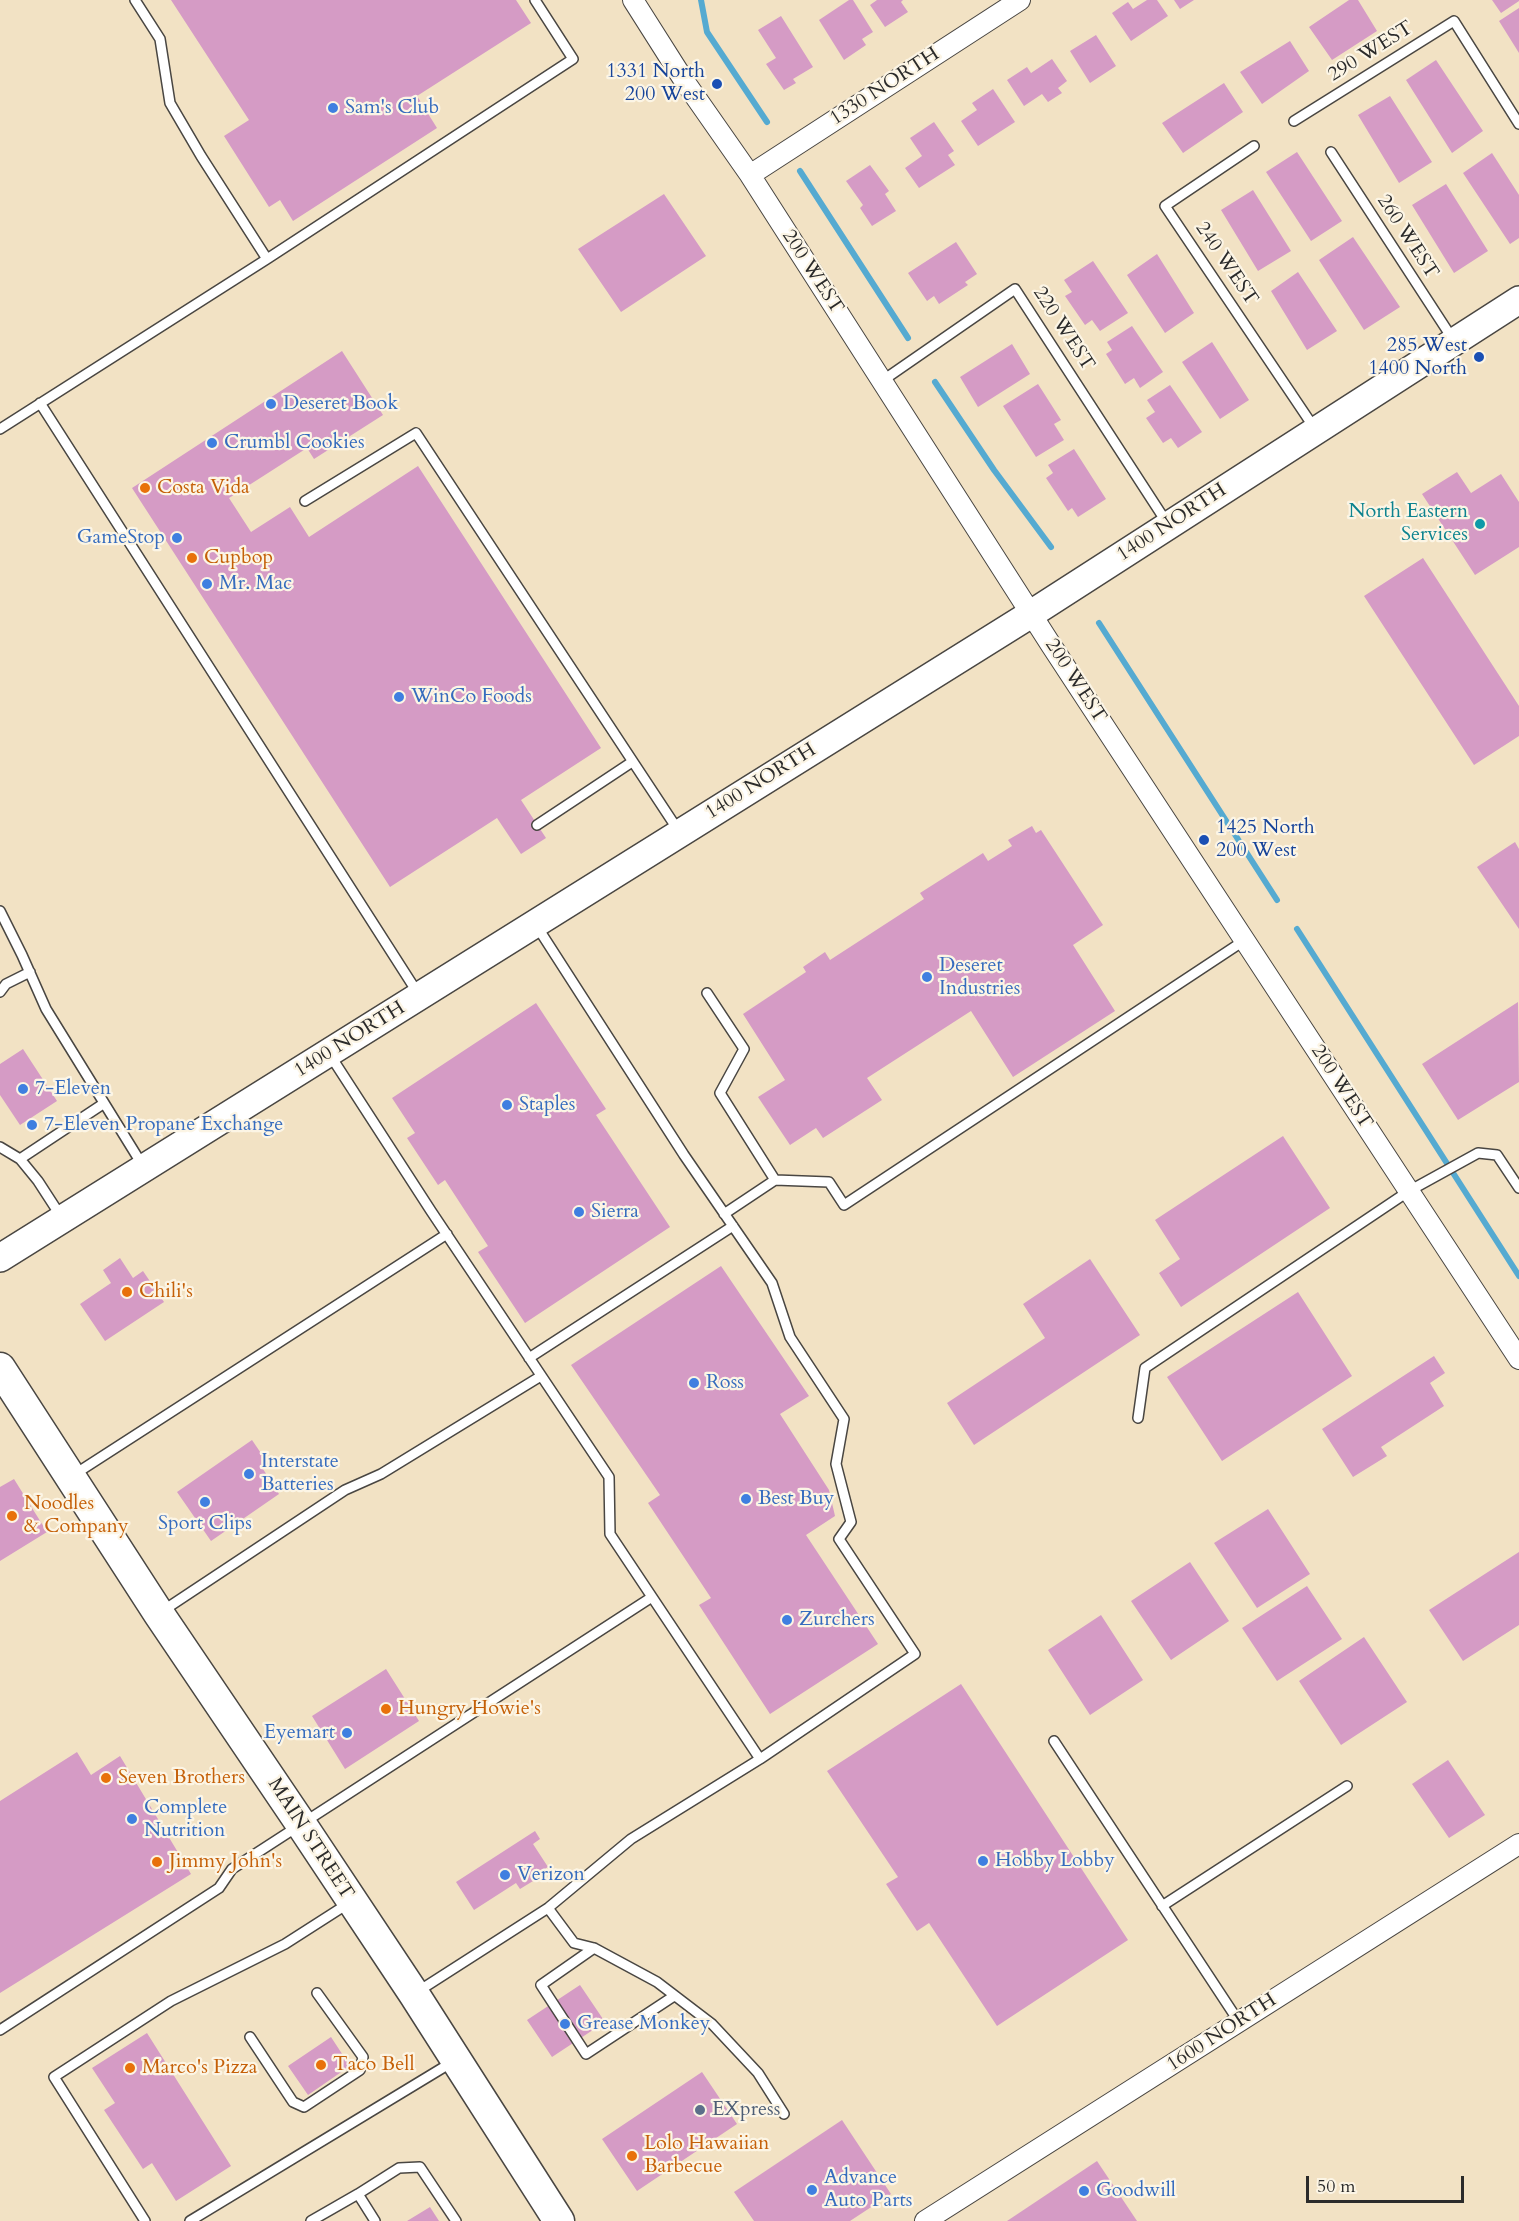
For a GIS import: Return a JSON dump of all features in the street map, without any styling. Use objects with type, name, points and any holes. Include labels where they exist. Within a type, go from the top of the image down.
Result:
[{"type":"main road","name":"1400 NORTH","points":[[0,1258],[1031,614],[1519,300]]},
{"type":"main road","name":"MAIN STREET","points":[[0,1368],[159,1614],[414,1994],[559,2221]]},
{"type":"street","name":"200 WEST","points":[[633,0],[685,82],[750,175],[1031,614],[1519,1359]]},
{"type":"street","name":"1330 NORTH","points":[[750,175],[1020,0]]},
{"type":"street","name":"1600 NORTH","points":[[925,2221],[1519,1844]]},
{"type":"lane","points":[[135,0],[160,39],[170,103],[267,259]]},
{"type":"lane","points":[[0,429],[267,259],[573,59],[535,0]]},
{"type":"lane","name":"290 WEST","points":[[1294,121],[1454,21],[1519,124]]},
{"type":"lane","name":"240 WEST","points":[[1254,146],[1165,206],[1316,431]]},
{"type":"lane","name":"260 WEST","points":[[1331,152],[1454,341]]},
{"type":"lane","name":"220 WEST","points":[[882,381],[1015,289],[1169,525]]},
{"type":"lane","points":[[40,403],[420,996]]},
{"type":"lane","points":[[305,501],[416,433],[680,833]]},
{"type":"lane","points":[[537,825],[633,762]]},
{"type":"lane","points":[[0,911],[46,1009],[144,1168]]},
{"type":"lane","points":[[414,1994],[548,1908],[631,1839],[760,1759],[915,1654],[839,1539],[851,1522],[836,1464],[844,1419],[790,1337],[772,1283],[684,1155],[535,924]]},
{"type":"lane","points":[[724,1214],[775,1180],[830,1182],[844,1205],[1245,940]]},
{"type":"lane","points":[[0,992],[6,984],[30,972]]},
{"type":"lane","points":[[707,993],[744,1049],[720,1093],[775,1180]]},
{"type":"lane","points":[[328,1053],[609,1477],[610,1534],[760,1759]]},
{"type":"lane","points":[[20,1159],[103,1104]]},
{"type":"lane","points":[[0,1147],[20,1159],[38,1181],[62,1220]]},
{"type":"lane","points":[[1138,1418],[1145,1368],[1409,1191],[1478,1153],[1497,1155],[1519,1188]]},
{"type":"lane","points":[[529,1358],[733,1226]]},
{"type":"lane","points":[[70,1477],[447,1234]]},
{"type":"lane","points":[[159,1614],[345,1490],[381,1474],[541,1376]]},
{"type":"lane","points":[[0,2030],[219,1888],[232,1869],[652,1597]]},
{"type":"lane","points":[[1054,1741],[1239,2022]]},
{"type":"lane","points":[[1162,1906],[1347,1786]]},
{"type":"lane","points":[[145,2221],[54,2077],[171,2001],[285,1944],[351,1902]]},
{"type":"lane","points":[[548,1908],[574,1943],[594,1948],[657,1982],[712,2024],[758,2073],[784,2114]]},
{"type":"lane","points":[[594,1948],[541,1985],[586,2054],[674,1996]]},
{"type":"lane","points":[[250,2037],[293,2102],[304,2107],[360,2070],[363,2057],[317,1992]]},
{"type":"lane","points":[[190,2221],[456,2060]]},
{"type":"lane","points":[[311,2221],[399,2168],[420,2168],[456,2221]]},
{"type":"lane","points":[[358,2194],[375,2221]]},
{"type":"building","name":"Sam's Club","points":[[171,0],[516,0],[531,23],[417,96],[437,128],[293,221],[280,200],[269,207],[224,136],[249,120]]},
{"type":"building","points":[[849,0],[853,0],[873,32],[862,39],[866,45],[844,60],[819,20]]},
{"type":"building","points":[[877,0],[903,0],[901,2],[908,12],[885,27],[870,5]]},
{"type":"building","points":[[1147,0],[1157,0],[1168,16],[1131,41],[1112,13],[1128,2],[1133,9]]},
{"type":"building","points":[[1174,0],[1194,0],[1180,9]]},
{"type":"building","points":[[1349,0],[1358,0],[1377,31],[1332,60],[1309,27]]},
{"type":"building","points":[[1492,0],[1519,0],[1519,1],[1501,13]]},
{"type":"building","points":[[1519,8],[1519,53],[1499,21]]},
{"type":"building","points":[[781,16],[813,67],[793,79],[796,83],[784,90],[766,64],[776,58],[758,30]]},
{"type":"building","points":[[1096,35],[1116,66],[1090,83],[1070,51]]},
{"type":"building","points":[[1290,41],[1309,71],[1262,104],[1240,72]]},
{"type":"building","points":[[1052,59],[1067,81],[1058,88],[1062,93],[1048,102],[1042,94],[1024,106],[1007,80],[1027,67],[1031,73]]},
{"type":"building","points":[[1436,60],[1483,131],[1452,153],[1406,80]]},
{"type":"building","points":[[1224,83],[1243,112],[1183,153],[1162,123]]},
{"type":"building","points":[[993,89],[1015,122],[978,146],[961,121],[977,110],[972,103]]},
{"type":"building","points":[[1390,96],[1432,162],[1399,183],[1358,115]]},
{"type":"building","points":[[934,122],[954,151],[948,155],[955,165],[919,188],[905,168],[922,156],[910,138]]},
{"type":"building","points":[[1297,152],[1342,221],[1311,241],[1266,172]]},
{"type":"building","points":[[1492,153],[1519,195],[1519,238],[1510,244],[1463,173]]},
{"type":"building","points":[[870,165],[889,191],[885,194],[896,211],[872,226],[860,208],[863,205],[846,181]]},
{"type":"building","points":[[1446,184],[1488,251],[1454,273],[1412,205]]},
{"type":"building","points":[[1253,190],[1291,251],[1258,271],[1221,210]]},
{"type":"building","points":[[664,194],[706,256],[621,312],[578,249]]},
{"type":"building","points":[[1353,237],[1400,307],[1364,330],[1319,260]]},
{"type":"building","points":[[956,242],[977,274],[965,282],[968,285],[939,304],[934,296],[927,301],[908,273]]},
{"type":"building","points":[[1157,254],[1194,313],[1165,333],[1127,275]]},
{"type":"building","points":[[1093,261],[1128,313],[1100,331],[1092,320],[1085,325],[1065,296],[1072,292],[1064,280]]},
{"type":"building","points":[[1298,272],[1337,331],[1307,350],[1271,291]]},
{"type":"building","points":[[1132,326],[1163,372],[1140,388],[1134,378],[1125,384],[1106,354],[1112,350],[1107,342]]},
{"type":"building","points":[[1212,342],[1249,400],[1220,419],[1182,362]]},
{"type":"building","points":[[1012,344],[1030,374],[978,407],[960,377]]},
{"type":"building","points":[[342,351],[383,415],[314,459],[307,448],[229,498],[251,532],[290,507],[309,537],[418,466],[601,748],[521,800],[546,838],[521,854],[497,818],[390,887],[132,488]]},
{"type":"building","points":[[1038,384],[1061,420],[1054,424],[1064,440],[1036,457],[1003,406]]},
{"type":"building","points":[[1170,385],[1202,432],[1178,448],[1171,438],[1163,443],[1146,418],[1155,412],[1147,400]]},
{"type":"building","points":[[1074,449],[1106,499],[1078,517],[1072,508],[1068,511],[1046,478],[1053,473],[1048,465]]},
{"type":"building","name":"North Eastern Services","points":[[1457,472],[1471,493],[1501,474],[1519,502],[1519,547],[1475,575],[1422,494]]},
{"type":"building","points":[[1423,558],[1519,706],[1519,736],[1474,765],[1364,596]]},
{"type":"building","points":[[1032,826],[1036,833],[1041,830],[1103,925],[1073,945],[1115,1011],[1013,1077],[971,1011],[867,1078],[882,1100],[823,1138],[816,1128],[790,1145],[758,1097],[785,1080],[743,1014],[806,972],[803,967],[825,952],[830,960],[924,899],[920,893],[983,853],[988,861],[1012,846],[1008,840]]},
{"type":"building","points":[[1515,842],[1519,849],[1519,929],[1477,867]]},
{"type":"building","points":[[1518,1002],[1519,1082],[1458,1120],[1422,1064]]},
{"type":"building","points":[[536,1003],[606,1109],[596,1115],[670,1227],[525,1323],[478,1252],[488,1246],[445,1180],[438,1185],[407,1138],[415,1133],[392,1098]]},
{"type":"building","points":[[23,1049],[57,1101],[20,1125],[0,1095],[0,1064]]},
{"type":"building","points":[[1283,1136],[1330,1208],[1181,1307],[1159,1273],[1180,1259],[1155,1220]]},
{"type":"building","name":"Chili's","points":[[120,1258],[133,1278],[143,1271],[164,1302],[105,1341],[80,1304],[111,1283],[103,1270]]},
{"type":"building","points":[[1090,1259],[1140,1335],[974,1445],[947,1403],[1045,1338],[1023,1304]]},
{"type":"building","points":[[721,1266],[809,1396],[780,1414],[829,1490],[835,1516],[806,1535],[878,1644],[770,1714],[699,1605],[711,1598],[648,1503],[660,1495],[571,1365]]},
{"type":"building","points":[[1298,1292],[1352,1376],[1222,1461],[1167,1377]]},
{"type":"building","points":[[1434,1356],[1445,1373],[1430,1383],[1444,1406],[1381,1447],[1387,1456],[1353,1477],[1322,1429]]},
{"type":"building","points":[[252,1440],[269,1465],[263,1469],[279,1494],[211,1541],[177,1492]]},
{"type":"building","points":[[14,1479],[47,1532],[0,1561],[0,1487]]},
{"type":"building","points":[[1268,1509],[1310,1574],[1257,1608],[1214,1543]]},
{"type":"building","points":[[1519,1552],[1519,1625],[1463,1661],[1429,1610]]},
{"type":"building","points":[[1190,1562],[1229,1621],[1171,1660],[1131,1601]]},
{"type":"building","points":[[1307,1586],[1342,1639],[1277,1681],[1242,1628]]},
{"type":"building","points":[[1101,1615],[1143,1680],[1090,1715],[1048,1650]]},
{"type":"building","points":[[1364,1637],[1407,1702],[1341,1745],[1299,1681]]},
{"type":"building","points":[[386,1669],[419,1721],[345,1769],[312,1716]]},
{"type":"building","points":[[961,1684],[1128,1940],[997,2026],[929,1923],[917,1931],[886,1884],[898,1877],[827,1771]]},
{"type":"building","points":[[77,1752],[91,1775],[120,1756],[191,1874],[0,1993],[0,1801]]},
{"type":"building","points":[[1448,1760],[1485,1815],[1449,1838],[1412,1784]]},
{"type":"building","points":[[535,1831],[540,1839],[533,1844],[548,1867],[536,1874],[538,1878],[520,1889],[516,1883],[474,1910],[456,1882]]},
{"type":"building","points":[[580,1985],[605,2022],[552,2057],[527,2020]]},
{"type":"building","points":[[147,2033],[231,2166],[176,2201],[152,2163],[143,2169],[104,2110],[115,2103],[92,2068]]},
{"type":"building","points":[[331,2037],[350,2066],[308,2095],[288,2066]]},
{"type":"building","points":[[702,2072],[737,2124],[637,2191],[602,2139]]},
{"type":"building","points":[[842,2120],[891,2194],[850,2221],[754,2221],[734,2192]]},
{"type":"building","name":"Goodwill","points":[[1097,2161],[1137,2221],[1007,2221]]},
{"type":"building","points":[[430,2207],[439,2221],[407,2221]]},
{"type":"waterway","points":[[701,0],[707,32],[767,122]]},
{"type":"waterway","points":[[800,171],[908,338]]},
{"type":"waterway","points":[[935,382],[994,470],[1051,547]]},
{"type":"waterway","points":[[1099,623],[1277,900]]},
{"type":"waterway","points":[[1297,929],[1519,1276]]},
{"type":"place","name":"1331 North 200 West","points":[[717,84]]},
{"type":"place","name":"Sam's Club","points":[[333,108]]},
{"type":"place","name":"285 West 1400 North","points":[[1479,357]]},
{"type":"place","name":"Deseret Book","points":[[271,404]]},
{"type":"place","name":"Crumbl Cookies","points":[[212,443]]},
{"type":"place","name":"Costa Vida","points":[[145,488]]},
{"type":"place","name":"North Eastern Services","points":[[1480,524]]},
{"type":"place","name":"GameStop","points":[[177,538]]},
{"type":"place","name":"Cupbop","points":[[192,558]]},
{"type":"place","name":"Mr. Mac","points":[[207,584]]},
{"type":"place","name":"WinCo Foods","points":[[399,697]]},
{"type":"place","name":"1425 North 200 West","points":[[1204,840]]},
{"type":"place","name":"Deseret Industries","points":[[927,977]]},
{"type":"place","name":"7-Eleven","points":[[23,1089]]},
{"type":"place","name":"Staples","points":[[507,1105]]},
{"type":"place","name":"7-Eleven Propane Exchange","points":[[32,1125]]},
{"type":"place","name":"Sierra","points":[[579,1212]]},
{"type":"place","name":"Chili's","points":[[127,1292]]},
{"type":"place","name":"Ross","points":[[694,1383]]},
{"type":"place","name":"Interstate Batteries","points":[[249,1474]]},
{"type":"place","name":"Best Buy","points":[[746,1499]]},
{"type":"place","name":"Sport Clips","points":[[205,1502]]},
{"type":"place","name":"Noodles & Company","points":[[12,1516]]},
{"type":"place","name":"Zurchers","points":[[787,1620]]},
{"type":"place","name":"Hungry Howie's","points":[[386,1709]]},
{"type":"place","name":"Eyemart","points":[[347,1733]]},
{"type":"place","name":"Seven Brothers","points":[[106,1778]]},
{"type":"place","name":"Complete Nutrition","points":[[132,1819]]},
{"type":"place","name":"Hobby Lobby","points":[[983,1861]]},
{"type":"place","name":"Jimmy John's","points":[[157,1862]]},
{"type":"place","name":"Verizon","points":[[505,1875]]},
{"type":"place","name":"Grease Monkey","points":[[565,2024]]},
{"type":"place","name":"Taco Bell","points":[[321,2065]]},
{"type":"place","name":"Marco's Pizza","points":[[130,2068]]},
{"type":"place","name":"EXpress","points":[[700,2110]]},
{"type":"place","name":"Lolo Hawaiian Barbecue","points":[[632,2156]]},
{"type":"place","name":"Advance Auto Parts","points":[[812,2190]]},
{"type":"place","name":"Goodwill","points":[[1084,2191]]}]
